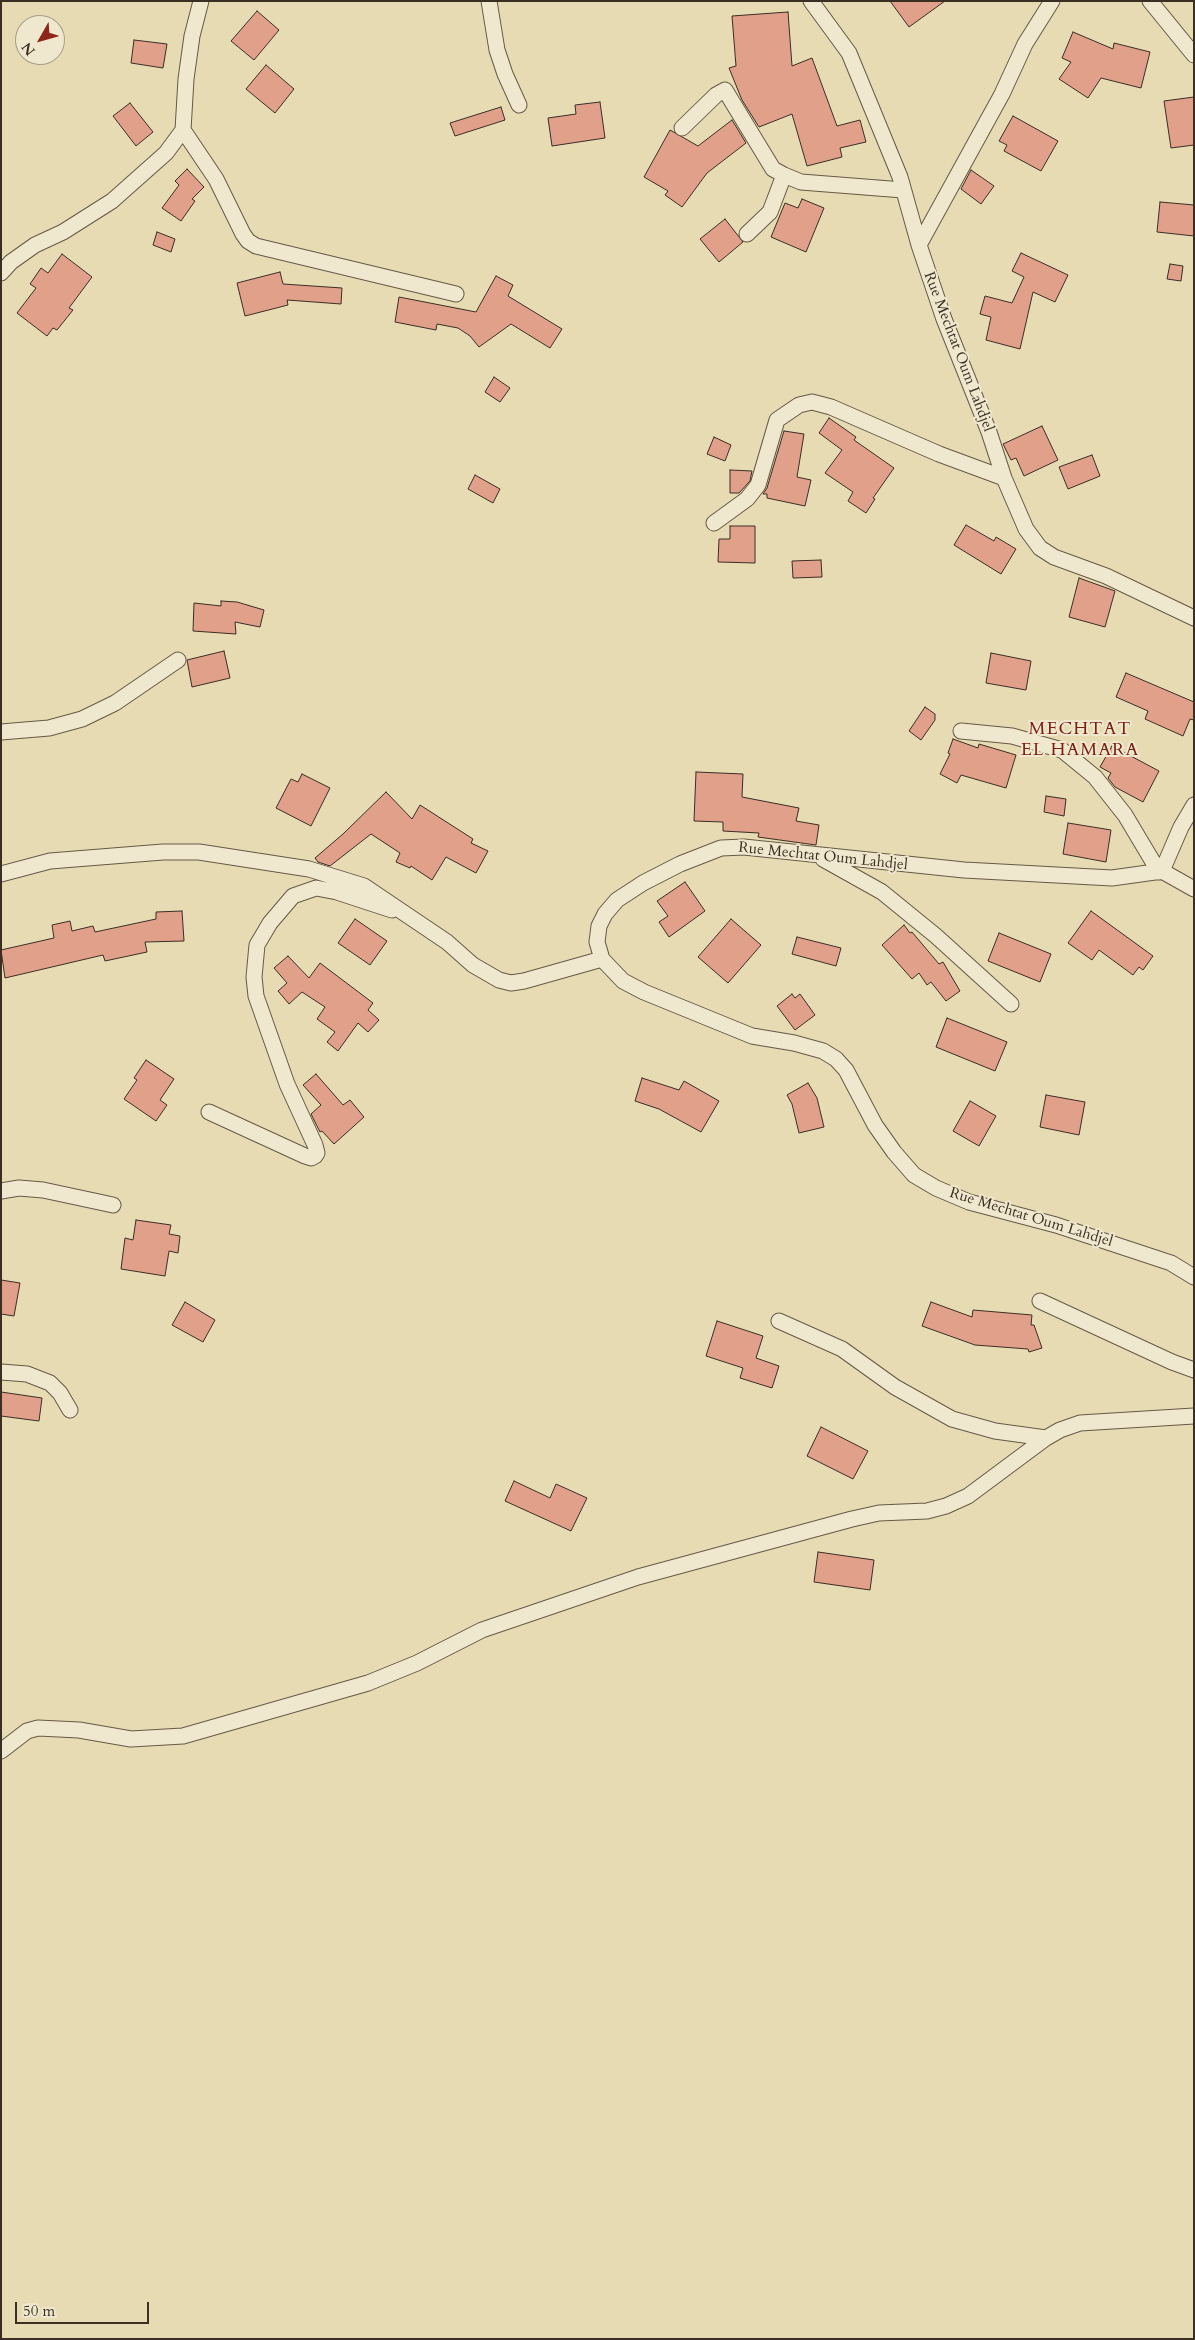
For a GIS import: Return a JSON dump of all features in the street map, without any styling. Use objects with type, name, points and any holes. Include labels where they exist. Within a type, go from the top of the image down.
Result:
[{"type":"street","points":[[1,273],[11,262],[35,245],[63,232],[112,201],[166,153],[183,130],[186,79],[191,44],[201,1]]},
{"type":"street","points":[[489,1],[497,50],[519,105]]},
{"type":"street","name":"Rue Mechtat Oum Lahdjel","points":[[812,1],[849,53],[904,190],[919,246],[1004,478],[1026,529],[1040,548],[1054,557],[1106,576],[1194,618]]},
{"type":"street","points":[[919,246],[1002,94],[1025,44],[1052,1]]},
{"type":"street","points":[[1150,1],[1194,56]]},
{"type":"street","points":[[682,128],[716,95],[724,90],[773,169],[801,182],[904,190]]},
{"type":"street","points":[[183,130],[216,179],[243,234],[248,241],[256,246],[456,294]]},
{"type":"street","points":[[747,234],[770,212],[784,175]]},
{"type":"street","points":[[714,523],[747,499],[758,485],[776,420],[799,405],[812,402],[831,407],[939,454],[1004,478]]},
{"type":"street","points":[[1,732],[49,728],[82,719],[115,703],[178,660]]},
{"type":"street","points":[[962,731],[1012,736],[1062,750],[1095,777],[1125,815],[1161,871],[1194,889]]},
{"type":"street","points":[[1161,871],[1194,805]]},
{"type":"street","name":"Rue Mechtat Oum Lahdjel","points":[[1161,871],[1112,878],[964,870],[744,847],[721,848],[680,864],[643,883],[617,900],[604,914],[599,926],[597,942],[602,959],[623,981],[644,992],[752,1036],[794,1043],[823,1051],[836,1059],[846,1070],[875,1125],[894,1152],[914,1175],[936,1188],[969,1202],[1056,1225],[1171,1263],[1194,1277]]},
{"type":"street","points":[[1,874],[50,861],[163,852],[199,852],[309,870],[364,886],[446,942],[473,965],[499,980],[511,983],[524,982],[602,959]]},
{"type":"street","points":[[817,856],[882,892],[936,936],[1011,1004]]},
{"type":"street","points":[[209,1112],[305,1156],[311,1158],[315,1156],[317,1152],[315,1145],[286,1084],[256,996],[254,977],[257,945],[270,923],[293,896],[316,888],[337,892],[414,919]]},
{"type":"street","points":[[1,1191],[20,1188],[43,1190],[113,1205]]},
{"type":"street","points":[[1040,1302],[1172,1362],[1194,1370]]},
{"type":"street","points":[[779,1321],[842,1348],[895,1387],[952,1419],[995,1431],[1046,1438]]},
{"type":"street","points":[[1,1372],[28,1374],[50,1383],[70,1410]]},
{"type":"street","points":[[1,1751],[27,1731],[38,1728],[79,1730],[131,1739],[184,1736],[368,1683],[417,1663],[482,1630],[638,1578],[861,1517],[879,1513],[927,1511],[946,1506],[968,1496],[1046,1438],[1060,1430],[1080,1423],[1194,1416]]},
{"type":"building","points":[[890,1],[945,1],[909,27]]},
{"type":"building","points":[[257,11],[279,30],[254,60],[231,41]]},
{"type":"building","points":[[788,12],[792,66],[812,58],[837,126],[860,120],[866,142],[840,148],[842,157],[807,166],[792,114],[759,127],[742,100],[729,68],[736,66],[732,16]]},
{"type":"building","points":[[1073,32],[1113,49],[1114,43],[1150,52],[1141,88],[1101,78],[1088,98],[1059,79],[1071,62],[1062,58]]},
{"type":"building","points":[[134,40],[167,44],[163,68],[131,63]]},
{"type":"building","points":[[266,65],[294,89],[275,113],[246,89]]},
{"type":"building","points":[[1194,97],[1194,145],[1171,148],[1164,101]]},
{"type":"building","points":[[600,102],[605,138],[552,146],[548,118],[576,114],[575,105]]},
{"type":"building","points":[[130,103],[153,132],[136,146],[113,116]]},
{"type":"building","points":[[501,107],[505,120],[455,136],[450,123]]},
{"type":"building","points":[[1013,116],[1058,141],[1041,171],[1004,151],[1007,145],[999,141]]},
{"type":"building","points":[[732,120],[746,143],[707,173],[682,207],[665,195],[668,191],[644,177],[670,130],[698,146]]},
{"type":"building","points":[[187,169],[204,187],[192,199],[195,201],[181,221],[162,208],[179,185],[175,181]]},
{"type":"building","points":[[971,170],[994,186],[981,204],[961,189]]},
{"type":"building","points":[[802,199],[824,208],[806,252],[771,237],[785,203],[798,208]]},
{"type":"building","points":[[1160,202],[1194,205],[1194,236],[1157,232]]},
{"type":"building","points":[[725,219],[743,242],[719,262],[700,239]]},
{"type":"building","points":[[157,232],[175,239],[171,252],[153,245]]},
{"type":"building","points":[[1021,253],[1068,275],[1055,302],[1033,292],[1020,349],[986,340],[991,317],[980,314],[985,296],[1012,303],[1024,277],[1012,271]]},
{"type":"building","points":[[62,254],[92,277],[69,308],[73,310],[57,330],[53,328],[47,336],[17,313],[36,288],[30,284],[41,268],[48,273]]},
{"type":"building","points":[[1170,264],[1183,266],[1181,281],[1167,279]]},
{"type":"building","points":[[280,272],[283,284],[342,288],[341,304],[287,300],[288,305],[245,316],[237,283]]},
{"type":"building","points":[[496,276],[513,285],[508,296],[562,329],[550,348],[511,324],[479,347],[470,336],[458,328],[437,324],[436,330],[395,322],[399,297],[476,312]]},
{"type":"building","points":[[494,377],[510,388],[500,402],[485,392]]},
{"type":"building","points":[[829,418],[856,437],[854,440],[894,468],[873,498],[875,499],[866,513],[848,501],[853,492],[825,473],[842,450],[819,433]]},
{"type":"building","points":[[1042,426],[1058,460],[1024,476],[1016,458],[1011,460],[1003,444]]},
{"type":"building","points":[[784,431],[804,434],[797,477],[811,480],[805,506],[767,498],[767,494],[763,494],[767,488]]},
{"type":"building","points":[[714,437],[731,445],[725,461],[707,454]]},
{"type":"building","points":[[1092,455],[1100,476],[1068,489],[1059,467]]},
{"type":"building","points":[[730,470],[752,471],[750,481],[739,493],[730,493]]},
{"type":"building","points":[[475,475],[500,489],[493,503],[468,489]]},
{"type":"building","points":[[966,525],[994,541],[996,537],[1016,549],[1001,574],[954,545]]},
{"type":"building","points":[[730,526],[755,526],[755,563],[718,562],[719,539],[730,539]]},
{"type":"building","points":[[821,560],[822,577],[793,578],[792,561]]},
{"type":"building","points":[[1079,578],[1115,591],[1105,627],[1069,617]]},
{"type":"building","points":[[221,601],[237,602],[264,610],[260,627],[235,622],[236,634],[193,631],[194,603],[221,606]]},
{"type":"building","points":[[224,651],[230,678],[192,687],[187,660]]},
{"type":"building","points":[[991,653],[1031,661],[1026,690],[986,683]]},
{"type":"building","points":[[1126,673],[1194,702],[1194,720],[1190,719],[1183,736],[1145,719],[1148,711],[1116,697]]},
{"type":"building","points":[[925,707],[935,714],[935,720],[921,740],[909,731]]},
{"type":"building","points":[[953,739],[978,748],[979,744],[1016,755],[1006,788],[961,775],[957,783],[940,774],[950,754],[948,753]]},
{"type":"building","points":[[1112,746],[1159,771],[1143,802],[1115,787],[1108,778],[1111,773],[1100,767]]},
{"type":"building","points":[[696,772],[743,774],[742,797],[799,808],[796,821],[819,825],[816,845],[758,837],[759,833],[723,831],[723,822],[694,821]]},
{"type":"building","points":[[302,774],[330,788],[311,826],[276,808],[291,779],[298,782]]},
{"type":"building","points":[[386,792],[412,819],[420,805],[473,839],[471,843],[488,851],[476,873],[446,857],[432,880],[411,866],[410,868],[396,862],[400,853],[371,834],[330,866],[318,862],[315,858]]},
{"type":"building","points":[[1046,796],[1066,799],[1064,816],[1044,812]]},
{"type":"building","points":[[1068,823],[1111,830],[1106,862],[1063,854]]},
{"type":"building","points":[[685,882],[705,911],[669,937],[659,922],[668,916],[657,901]]},
{"type":"building","points":[[182,911],[184,941],[145,942],[147,952],[105,961],[103,955],[5,978],[1,950],[54,938],[52,925],[70,921],[72,931],[93,926],[95,932],[156,919],[156,912]]},
{"type":"building","points":[[1091,911],[1153,956],[1143,970],[1139,967],[1133,975],[1099,950],[1092,960],[1068,943]]},
{"type":"building","points":[[355,919],[387,941],[370,965],[338,943]]},
{"type":"building","points":[[731,919],[761,945],[728,983],[698,957]]},
{"type":"building","points":[[904,925],[939,964],[943,962],[960,991],[946,1001],[931,982],[927,985],[919,973],[912,979],[882,945]]},
{"type":"building","points":[[999,933],[1051,954],[1040,982],[988,961]]},
{"type":"building","points":[[797,937],[841,948],[836,966],[792,954]]},
{"type":"building","points":[[288,956],[309,978],[320,963],[373,1003],[368,1010],[379,1020],[368,1032],[358,1023],[338,1051],[327,1042],[335,1032],[317,1019],[325,1007],[302,992],[289,1004],[278,991],[287,983],[274,968]]},
{"type":"building","points":[[792,994],[795,998],[800,994],[815,1015],[795,1030],[777,1006]]},
{"type":"building","points":[[947,1018],[1007,1042],[995,1071],[936,1047]]},
{"type":"building","points":[[146,1060],[174,1079],[160,1100],[167,1105],[156,1121],[124,1099],[137,1080],[134,1078]]},
{"type":"building","points":[[316,1074],[343,1105],[350,1100],[364,1117],[334,1144],[322,1131],[320,1132],[311,1114],[321,1105],[303,1085]]},
{"type":"building","points":[[642,1078],[679,1090],[684,1081],[719,1101],[701,1132],[659,1109],[635,1101]]},
{"type":"building","points":[[808,1083],[817,1098],[824,1127],[799,1133],[792,1104],[787,1095]]},
{"type":"building","points":[[1046,1095],[1085,1102],[1079,1135],[1040,1127]]},
{"type":"building","points":[[970,1101],[996,1116],[979,1146],[953,1131]]},
{"type":"building","points":[[136,1220],[171,1225],[169,1234],[180,1236],[178,1253],[169,1251],[165,1276],[121,1269],[125,1238],[133,1240]]},
{"type":"building","points":[[1,1280],[20,1283],[14,1316],[1,1314]]},
{"type":"building","points":[[185,1302],[215,1320],[203,1342],[172,1325]]},
{"type":"building","points":[[931,1302],[972,1317],[973,1310],[1032,1315],[1031,1325],[1034,1325],[1042,1348],[1029,1352],[1028,1349],[975,1345],[922,1326]]},
{"type":"building","points":[[717,1321],[763,1336],[756,1358],[779,1366],[772,1388],[740,1378],[743,1368],[706,1356]]},
{"type":"building","points":[[1,1392],[42,1398],[39,1421],[1,1416]]},
{"type":"building","points":[[821,1427],[868,1451],[853,1479],[807,1456]]},
{"type":"building","points":[[514,1481],[550,1498],[556,1484],[587,1498],[571,1531],[505,1501]]},
{"type":"building","points":[[818,1552],[874,1560],[870,1590],[814,1582]]},
{"type":"district","name":"MECHTAT EL HAMARA","points":[[1080,740]]}]
